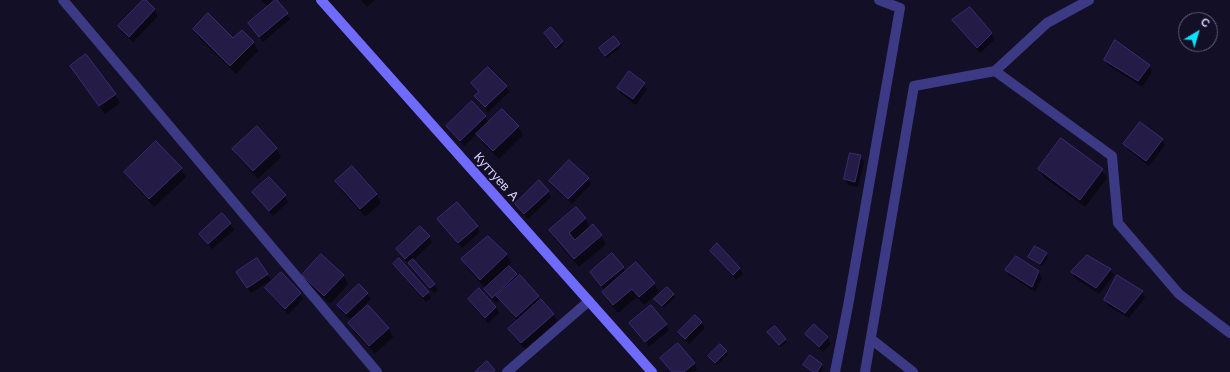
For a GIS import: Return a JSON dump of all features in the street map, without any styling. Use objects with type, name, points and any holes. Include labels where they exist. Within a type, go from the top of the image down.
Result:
[{"type":"street","points":[[63,0],[377,372]]},
{"type":"street","name":"Куттуев А","points":[[322,0],[652,372]]},
{"type":"street","points":[[835,372],[900,8],[879,0]]},
{"type":"street","points":[[865,372],[914,86],[995,71],[1047,23],[1089,0]]},
{"type":"street","points":[[995,71],[1112,156],[1118,223],[1179,294],[1230,333]]},
{"type":"street","points":[[507,372],[589,301]]},
{"type":"street","points":[[871,339],[913,372]]},
{"type":"building","points":[[143,0],[146,0],[155,9],[129,37],[118,26]]},
{"type":"building","points":[[275,0],[277,0],[288,13],[259,37],[248,23]]},
{"type":"building","points":[[970,7],[992,33],[977,48],[952,20]]},
{"type":"building","points":[[208,13],[233,38],[242,30],[254,42],[230,66],[193,29]]},
{"type":"building","points":[[551,27],[563,41],[556,48],[544,33]]},
{"type":"building","points":[[614,36],[620,44],[605,56],[599,48]]},
{"type":"building","points":[[1115,40],[1150,65],[1138,81],[1104,60]]},
{"type":"building","points":[[86,54],[116,94],[99,106],[70,66]]},
{"type":"building","points":[[488,67],[507,86],[485,107],[474,96],[479,92],[471,83]]},
{"type":"building","points":[[629,71],[645,83],[633,99],[617,88]]},
{"type":"building","points":[[472,101],[486,116],[460,141],[446,126]]},
{"type":"building","points":[[502,109],[519,126],[493,151],[476,134]]},
{"type":"building","points":[[1140,122],[1163,139],[1146,161],[1123,144]]},
{"type":"building","points":[[257,126],[277,148],[253,171],[232,149]]},
{"type":"building","points":[[1061,138],[1103,169],[1080,200],[1038,169]]},
{"type":"building","points":[[156,141],[182,168],[149,199],[124,172]]},
{"type":"building","points":[[850,153],[861,155],[855,182],[844,179]]},
{"type":"building","points":[[569,160],[589,178],[568,199],[549,181]]},
{"type":"building","points":[[352,166],[377,194],[360,209],[335,181]]},
{"type":"building","points":[[269,177],[286,195],[269,211],[252,192]]},
{"type":"building","points":[[539,180],[549,191],[524,214],[515,204]]},
{"type":"building","points":[[457,202],[478,226],[458,243],[437,219]]},
{"type":"building","points":[[576,207],[586,218],[569,233],[575,240],[593,224],[602,235],[574,259],[549,230]]},
{"type":"building","points":[[222,213],[231,223],[208,244],[199,234]]},
{"type":"building","points":[[420,226],[430,236],[405,259],[396,249]]},
{"type":"building","points":[[488,236],[507,254],[480,280],[461,259]]},
{"type":"building","points":[[717,243],[740,268],[733,275],[710,251]]},
{"type":"building","points":[[1035,246],[1047,253],[1040,264],[1028,257]]},
{"type":"building","points":[[612,253],[624,267],[601,286],[590,272]]},
{"type":"building","points":[[321,254],[344,275],[324,296],[302,275]]},
{"type":"building","points":[[1087,255],[1111,269],[1096,288],[1071,272]]},
{"type":"building","points":[[1016,256],[1039,271],[1032,287],[1005,270]]},
{"type":"building","points":[[257,258],[268,274],[247,288],[236,272]]},
{"type":"building","points":[[399,258],[429,292],[423,297],[393,264]]},
{"type":"building","points":[[413,259],[435,284],[430,288],[408,263]]},
{"type":"building","points":[[636,262],[655,283],[639,297],[632,289],[613,305],[602,292]]},
{"type":"building","points":[[509,266],[517,274],[492,298],[484,289]]},
{"type":"building","points":[[281,272],[301,293],[285,309],[265,288]]},
{"type":"building","points":[[520,275],[539,296],[516,317],[496,296]]},
{"type":"building","points":[[1117,275],[1143,291],[1125,313],[1104,300]]},
{"type":"building","points":[[359,284],[368,293],[346,314],[337,305]]},
{"type":"building","points":[[667,287],[674,294],[662,306],[654,299]]},
{"type":"building","points":[[479,288],[496,307],[485,318],[468,299]]},
{"type":"building","points":[[541,299],[554,314],[521,343],[508,329]]},
{"type":"building","points":[[368,305],[389,328],[369,346],[348,323]]},
{"type":"building","points":[[651,305],[667,324],[645,342],[629,323]]},
{"type":"building","points":[[695,315],[702,322],[685,339],[678,332]]},
{"type":"building","points":[[814,324],[828,337],[819,347],[805,334]]},
{"type":"building","points":[[775,326],[786,339],[779,345],[767,332]]},
{"type":"building","points":[[678,343],[695,363],[684,372],[672,372],[660,358]]},
{"type":"building","points":[[720,344],[727,351],[715,363],[708,356]]},
{"type":"building","points":[[810,355],[822,364],[817,372],[813,372],[803,365]]},
{"type":"building","points":[[487,361],[495,370],[493,372],[475,372]]}]
